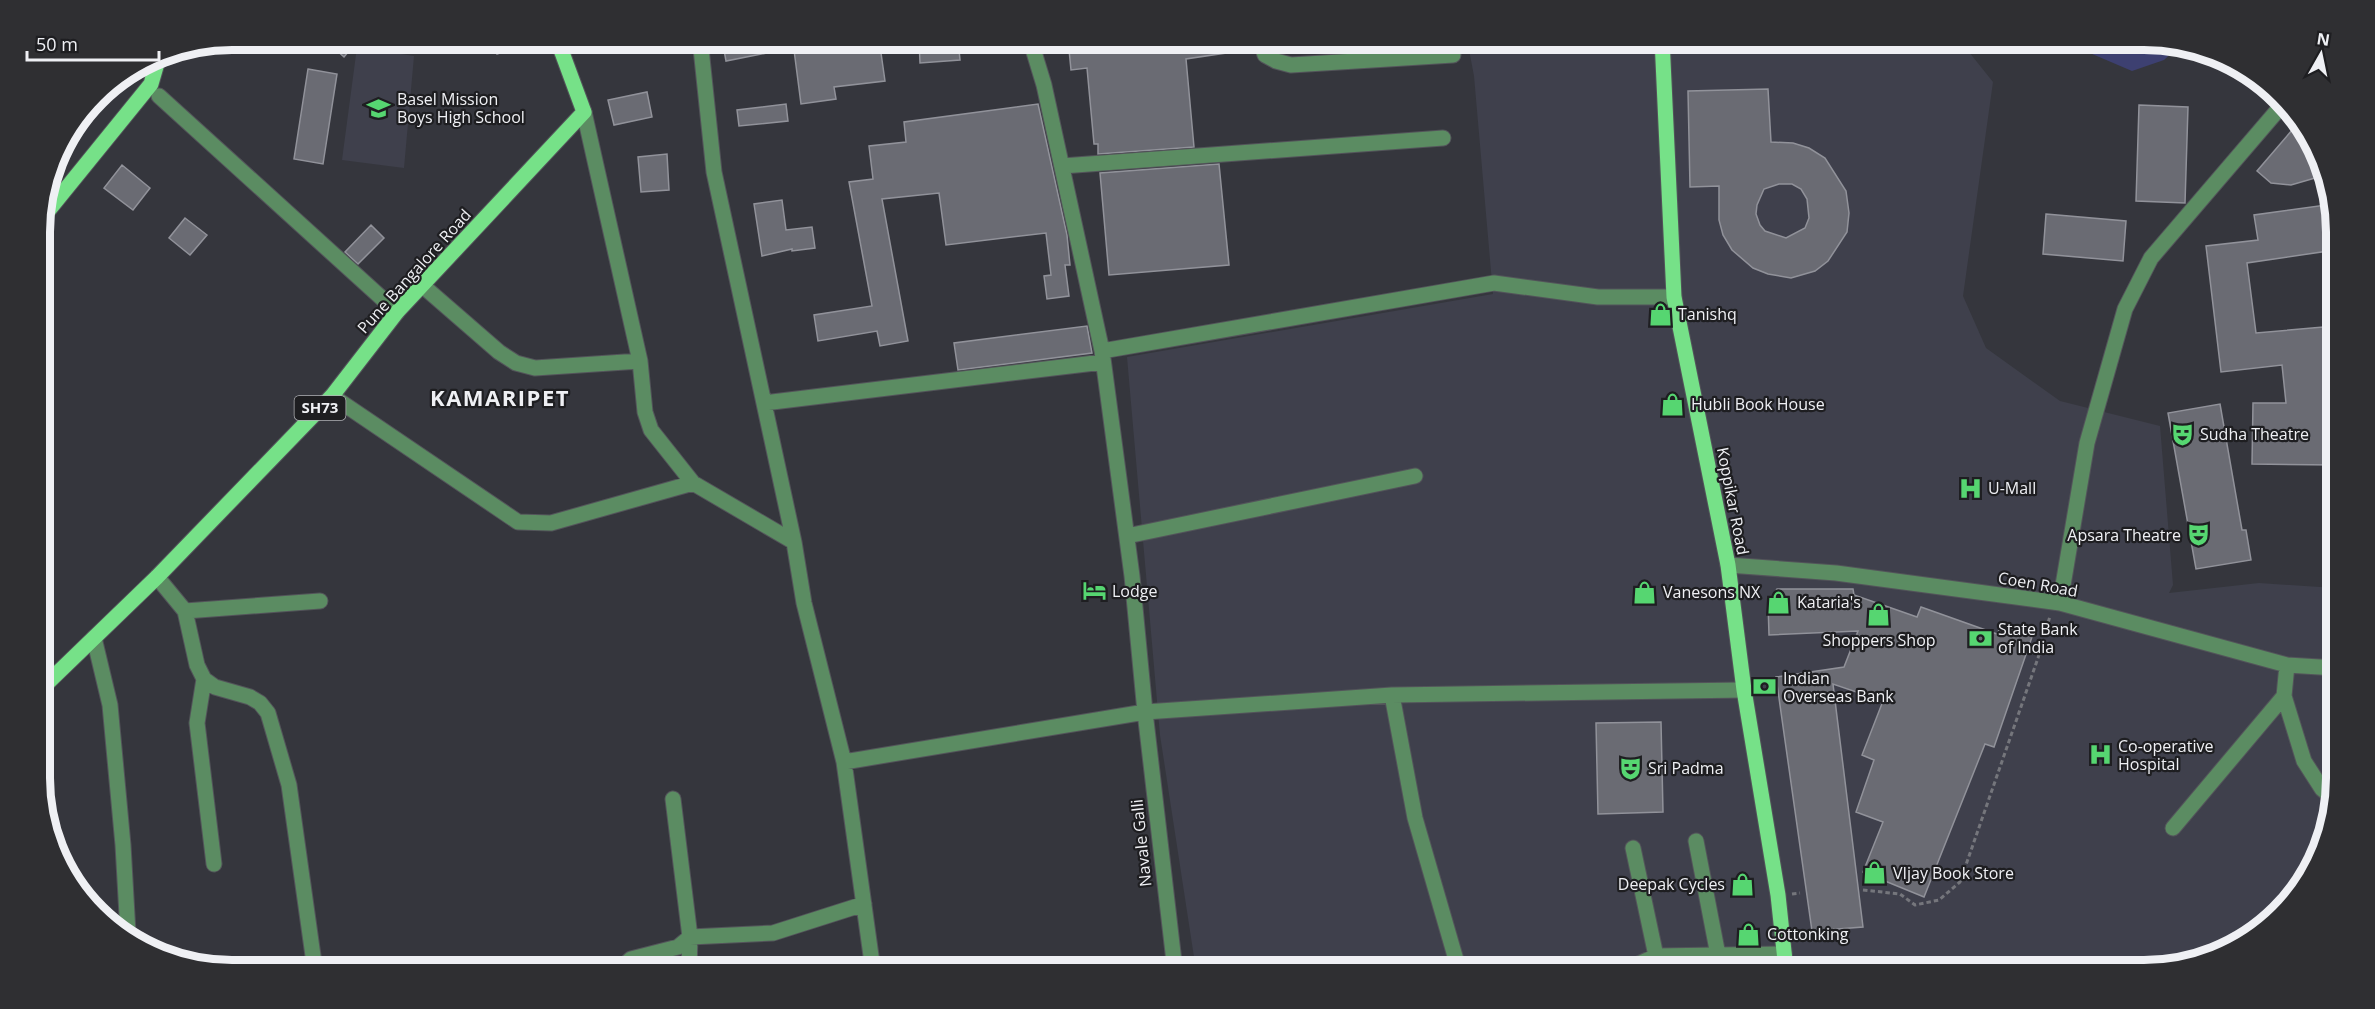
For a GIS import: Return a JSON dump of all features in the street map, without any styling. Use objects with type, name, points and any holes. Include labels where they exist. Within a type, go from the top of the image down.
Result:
[{"type":"main road","points":[[561,49],[584,112]]},
{"type":"main road","name":"Koppikar Road","points":[[1662,49],[1674,297],[1728,565],[1744,690],[1778,895],[1784,959]]},
{"type":"main road","points":[[51,207],[151,84],[156,66]]},
{"type":"main road","name":"Pune Bangalore Road","points":[[50,680],[158,577],[332,396],[397,312],[584,112]]},
{"type":"street","points":[[701,49],[714,172],[794,542],[804,603],[844,762],[872,960]]},
{"type":"street","name":"Navale Galli","points":[[1033,49],[1044,85],[1103,356],[1127,536],[1174,960]]},
{"type":"street","points":[[1263,49],[1265,55],[1291,65],[1453,55]]},
{"type":"street","points":[[159,96],[397,312]]},
{"type":"street","points":[[2057,603],[2087,443],[2125,309],[2151,258],[2278,110]]},
{"type":"street","points":[[584,112],[640,361],[645,412],[651,430],[693,483],[794,542]]},
{"type":"street","points":[[1062,166],[1443,138]]},
{"type":"street","points":[[764,403],[1103,356],[1494,283],[1598,297],[1674,297]]},
{"type":"street","points":[[423,286],[499,352],[516,363],[535,368],[640,361]]},
{"type":"street","points":[[332,396],[518,522],[550,523],[693,483]]},
{"type":"street","points":[[1127,536],[1415,476]]},
{"type":"street","name":"Coen Road","points":[[1728,565],[1836,573],[2057,603],[2287,666],[2326,668]]},
{"type":"street","points":[[158,577],[185,611],[197,665],[204,679],[215,687],[260,703],[268,713],[289,785],[314,960]]},
{"type":"street","points":[[185,611],[320,601]]},
{"type":"street","points":[[94,638],[110,705],[123,845],[128,927]]},
{"type":"street","points":[[2287,666],[2284,696],[2304,761],[2325,791]]},
{"type":"street","points":[[204,679],[196,723],[214,864]]},
{"type":"street","points":[[844,762],[1145,712],[1392,695],[1744,690]]},
{"type":"street","points":[[1392,695],[1415,818],[1456,959]]},
{"type":"street","points":[[2173,828],[2284,696]]},
{"type":"street","points":[[673,799],[690,937],[689,960]]},
{"type":"street","points":[[1696,841],[1718,955]]},
{"type":"street","points":[[1633,848],[1656,956]]},
{"type":"street","points":[[630,960],[678,947],[690,937],[773,933],[864,904]]},
{"type":"street","points":[[1649,959],[1656,956],[1784,954]]},
{"type":"path","points":[[1863,890],[1900,894],[1915,905],[1939,900],[1960,882],[2057,603]]},
{"type":"shaded area","name":"Basel Mission Boys High School","points":[[357,49],[414,56],[404,168],[342,160]]},
{"type":"shaded area","points":[[1469,49],[1970,49],[1969,52],[1993,82],[1963,296],[1986,348],[2060,401],[2160,426],[2173,585],[2169,593],[2259,583],[2326,587],[2326,777],[2322,813],[2312,847],[2301,868],[2280,898],[2264,914],[2245,929],[2224,941],[2179,956],[2155,959],[1194,959],[1160,735],[1127,357],[1493,294],[1474,76]]},
{"type":"shaded area","points":[[2080,49],[2144,49],[2172,52],[2164,60],[2132,71]]},
{"type":"building","points":[[335,49],[351,49],[344,57]]},
{"type":"building","points":[[495,49],[512,49],[497,54]]},
{"type":"building","points":[[724,49],[788,49],[726,61]]},
{"type":"building","points":[[880,49],[885,81],[834,87],[836,99],[801,104],[794,50]]},
{"type":"building","points":[[919,49],[959,49],[960,60],[920,63]]},
{"type":"building","points":[[1069,49],[1253,49],[1186,59],[1194,147],[1098,154],[1098,144],[1094,144],[1087,68],[1071,70]]},
{"type":"building","points":[[308,69],[337,74],[323,164],[294,159]]},
{"type":"building","points":[[1768,89],[1771,142],[1793,143],[1809,148],[1825,158],[1846,191],[1849,213],[1847,232],[1828,261],[1815,271],[1791,278],[1768,274],[1753,268],[1732,250],[1723,235],[1719,220],[1719,186],[1690,187],[1688,91]],"holes":[[[1779,184],[1792,184],[1801,189],[1807,199],[1809,218],[1805,228],[1786,238],[1765,231],[1756,214],[1764,189]]]},
{"type":"building","points":[[647,92],[652,117],[614,125],[608,100]]},
{"type":"building","points":[[786,104],[788,121],[739,126],[737,110]]},
{"type":"building","points":[[1038,104],[1067,235],[1070,265],[1065,265],[1069,296],[1047,299],[1044,276],[1051,275],[1046,233],[946,245],[939,193],[882,199],[908,341],[880,346],[877,331],[818,341],[814,315],[872,306],[849,182],[873,179],[869,146],[906,142],[904,122]]},
{"type":"building","points":[[2139,105],[2188,107],[2185,203],[2136,201]]},
{"type":"building","points":[[2293,129],[2312,162],[2317,177],[2291,185],[2271,183],[2257,171]]},
{"type":"building","points":[[667,154],[669,190],[641,192],[638,157]]},
{"type":"building","points":[[1219,164],[1229,265],[1109,275],[1100,173]]},
{"type":"building","points":[[122,165],[150,188],[133,210],[104,188]]},
{"type":"building","points":[[782,200],[786,230],[812,227],[815,248],[792,251],[792,249],[762,256],[754,204]]},
{"type":"building","points":[[2323,205],[2326,251],[2247,263],[2256,333],[2323,327],[2326,331],[2326,465],[2252,464],[2253,403],[2286,403],[2282,365],[2221,372],[2206,246],[2258,240],[2254,215]]},
{"type":"building","points":[[2046,214],[2126,221],[2123,261],[2043,254]]},
{"type":"building","points":[[185,218],[207,235],[190,255],[169,238]]},
{"type":"building","points":[[371,225],[384,238],[358,264],[345,252]]},
{"type":"building","points":[[1087,326],[1092,353],[958,370],[954,343]]},
{"type":"building","points":[[2220,404],[2242,530],[2246,530],[2251,560],[2196,569],[2168,413]]},
{"type":"building","points":[[1777,589],[1853,589],[1854,595],[1917,617],[1921,607],[1997,634],[2001,626],[2032,637],[1994,747],[1985,744],[1924,897],[1863,872],[1883,822],[1856,812],[1874,760],[1862,755],[1883,701],[1833,684],[1863,927],[1812,931],[1776,677],[1844,667],[1858,631],[1769,635],[1768,603]]},
{"type":"building","name":"Sri Padma","points":[[1661,722],[1663,812],[1598,814],[1596,723]]},
{"type":"place","name":"Basel Mission Boys High School","points":[[379,108]]},
{"type":"place","name":"Tanishq","points":[[1660,314]]},
{"type":"place","name":"Hubli Book House","points":[[1673,404]]},
{"type":"place","name":"Sudha Theatre","points":[[2182,434]]},
{"type":"place","name":"U-Mall","points":[[1970,488]]},
{"type":"place","name":"Apsara Theatre","points":[[2199,535]]},
{"type":"place","name":"Lodge","points":[[1094,591]]},
{"type":"place","name":"Vanesons NX","points":[[1645,592]]},
{"type":"place","name":"Kataria's","points":[[1779,602]]},
{"type":"place","name":"Shoppers Shop","points":[[1879,615]]},
{"type":"place","name":"State Bank of India","points":[[1980,638]]},
{"type":"place","name":"Indian Overseas Bank","points":[[1765,687]]},
{"type":"place","name":"Co-operative Hospital","points":[[2100,755]]},
{"type":"place","name":"Sri Padma","points":[[1630,768]]},
{"type":"place","name":"VIjay Book Store","points":[[1875,873]]},
{"type":"place","name":"Deepak Cycles","points":[[1743,884]]},
{"type":"place","name":"Cottonking","points":[[1749,934]]},
{"type":"district","name":"KAMARIPET","points":[[500,398]]}]
